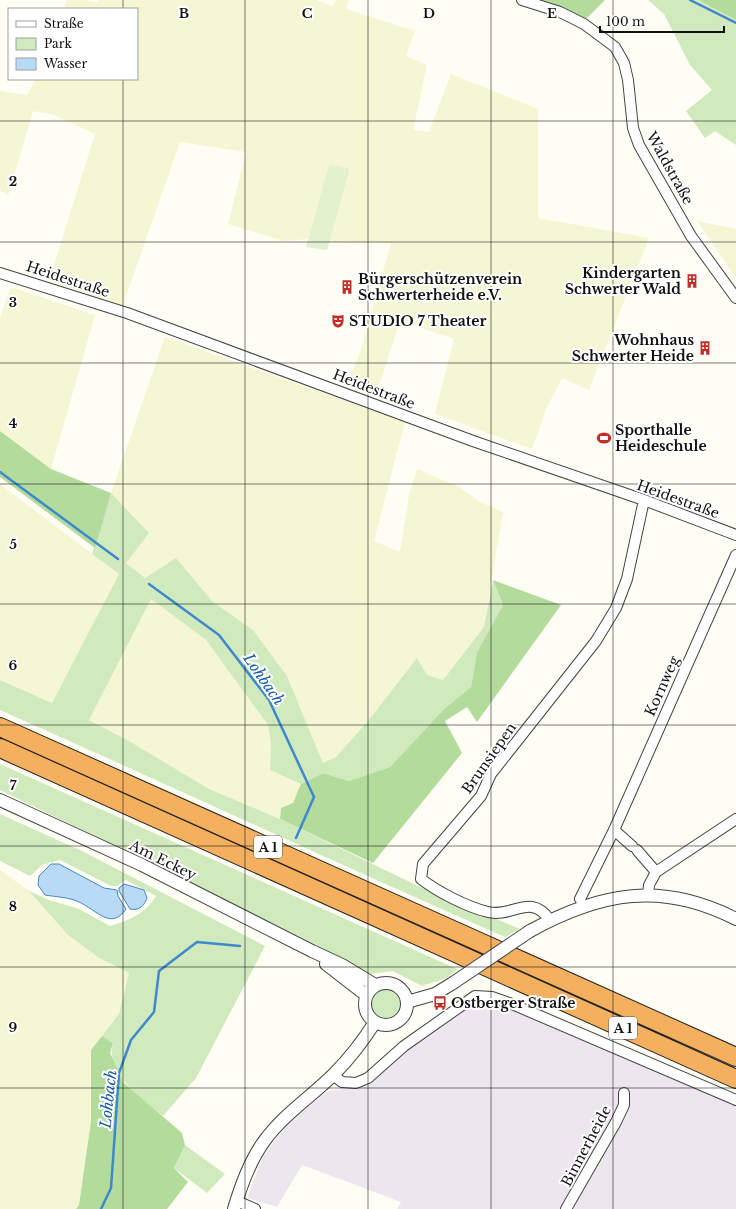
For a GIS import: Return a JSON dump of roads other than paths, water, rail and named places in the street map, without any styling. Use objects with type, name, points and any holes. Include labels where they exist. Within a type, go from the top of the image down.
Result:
[{"type":"highway","name":"A 1","points":[[0,727],[736,1057]]},
{"type":"highway","name":"A 1","points":[[0,748],[736,1079]]},
{"type":"street","name":"Waldstraße","points":[[522,0],[560,12],[584,24],[615,47],[624,63],[628,80],[633,128],[640,145],[691,236],[736,298]]},
{"type":"street","name":"Heidestraße","points":[[0,273],[127,313],[473,441],[644,500],[736,535]]},
{"type":"street","name":"Brunsiepen","points":[[550,920],[539,908],[531,906],[495,913],[477,909],[434,889],[421,879],[423,864],[481,796],[491,774],[596,641],[616,608],[624,589],[644,500]]},
{"type":"street","name":"Kornweg","points":[[580,899],[614,830],[736,555]]},
{"type":"street","name":"Am Eckey","points":[[0,800],[142,866],[342,965],[375,985]]},
{"type":"street","points":[[648,895],[649,885],[656,872],[736,819]]},
{"type":"street","points":[[614,830],[634,848],[656,872]]},
{"type":"street","points":[[407,1002],[435,994],[530,931],[550,920],[586,906],[614,899],[648,895],[692,902],[722,912],[736,919]]},
{"type":"street","name":"Am Eckey","points":[[312,951],[366,995]]},
{"type":"street","points":[[382,983],[396,985],[405,995],[407,1002],[402,1017],[396,1022],[390,1024],[375,1022],[370,1018],[365,1007],[366,995],[375,985],[382,983]]},
{"type":"street","points":[[333,1075],[342,1082],[356,1083],[368,1078],[404,1046],[475,996],[492,997],[512,1004],[736,1100]]},
{"type":"street","points":[[255,1209],[236,1205],[250,1166],[266,1139],[296,1107],[333,1075],[352,1054],[375,1022]]},
{"type":"street","name":"Binnerheide","points":[[566,1209],[616,1122],[624,1105],[624,1093]]},
{"type":"water","points":[[51,864],[59,864],[104,888],[117,890],[118,896],[126,909],[115,918],[109,919],[75,900],[45,895],[38,885],[39,876]]},
{"type":"water","points":[[124,884],[144,890],[147,898],[141,907],[130,909],[119,891],[119,888]]},
{"type":"waterway","points":[[690,0],[736,23]]},
{"type":"waterway","name":"Lohbach","points":[[0,472],[118,559]]},
{"type":"waterway","name":"Lohbach","points":[[149,584],[219,635],[269,700],[314,797],[296,838]]},
{"type":"waterway","name":"Lohbach","points":[[101,1209],[111,1188],[119,1073],[131,1040],[154,1012],[159,971],[197,942],[240,946]]},
{"type":"place","name":"Kindergarten Schwerter Wald","points":[[692,281]]},
{"type":"place","name":"Bürgerschützenverein Schwerterheide e.V.","points":[[347,287]]},
{"type":"place","name":"STUDIO 7 Theater","points":[[338,321]]},
{"type":"place","name":"Wohnhaus Schwerter Heide","points":[[705,348]]},
{"type":"place","name":"Sporthalle Heideschule","points":[[604,438]]},
{"type":"place","name":"Ostberger Straße","points":[[440,1003]]}]
